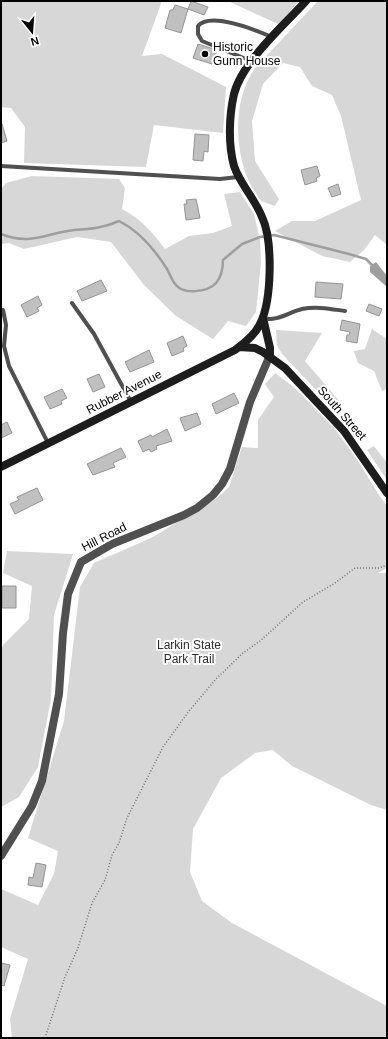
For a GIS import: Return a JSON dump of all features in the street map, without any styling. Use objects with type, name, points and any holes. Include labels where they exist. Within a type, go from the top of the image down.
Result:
[{"type":"street","points":[[270,355],[264,318],[268,286],[266,232],[260,213],[239,177],[234,164],[232,152],[232,106],[237,83],[251,61],[306,1]]},
{"type":"street","name":"Rubber Avenue","points":[[1,467],[239,347],[254,334],[264,318]]},
{"type":"street","name":"South Street","points":[[239,347],[254,348],[270,355],[285,368],[344,431],[387,493]]},
{"type":"street","name":"Hill Road","points":[[1,856],[32,806],[42,781],[59,694],[63,633],[68,594],[81,562],[112,544],[198,508],[213,495],[230,469],[250,402],[270,355]]},
{"type":"lane","points":[[251,61],[202,41],[198,34],[198,26],[204,21],[215,20],[259,31],[273,38]]},
{"type":"lane","points":[[1,166],[220,179],[239,177]]},
{"type":"lane","points":[[72,303],[94,334],[131,402]]},
{"type":"lane","points":[[264,318],[270,320],[302,309],[320,307],[345,311]]},
{"type":"lane","points":[[3,310],[6,325],[4,346],[9,366],[48,444]]},
{"type":"path","points":[[45,1038],[65,977],[78,948],[92,903],[105,880],[112,854],[119,843],[127,818],[163,747],[185,717],[227,669],[303,602],[335,583],[355,568],[380,568],[387,565]]},
{"type":"green space","points":[[1,1],[162,1],[142,56],[162,54],[226,87],[223,133],[154,125],[146,167],[24,163],[25,127],[11,108],[1,107]]},
{"type":"green space","points":[[228,1],[299,1],[278,24]]},
{"type":"green space","points":[[318,1],[387,1],[387,245],[375,235],[364,250],[350,262],[322,256],[275,231],[292,221],[315,221],[361,200],[341,116],[332,95],[312,86],[300,67],[283,63],[263,84],[252,121],[255,161],[279,199],[275,206],[261,201],[253,189],[243,164],[238,135],[238,121],[243,93],[255,68]]},
{"type":"green space","points":[[32,176],[119,179],[125,188],[122,209],[146,226],[165,249],[189,236],[213,233],[232,226],[224,194],[240,192],[254,214],[260,240],[261,262],[256,312],[246,326],[228,321],[213,339],[176,316],[144,285],[111,242],[77,237],[24,249],[9,243],[1,244],[1,189],[6,183]]},
{"type":"green space","points":[[372,329],[387,339],[387,389],[382,391],[374,371],[358,363],[354,351],[365,349]]},
{"type":"green space","points":[[276,330],[322,333],[305,361],[341,403],[334,409],[282,354],[277,345]]},
{"type":"green space","name":"Larkin State Park Trail","points":[[275,373],[295,388],[336,430],[387,506],[387,568],[378,573],[387,573],[387,810],[371,805],[292,766],[273,750],[255,753],[221,778],[193,829],[190,872],[202,901],[232,923],[387,1006],[387,1038],[12,1038],[10,1019],[28,959],[1,947],[1,889],[38,905],[54,874],[58,851],[28,838],[64,721],[80,587],[94,563],[153,537],[218,497],[229,487],[242,447],[258,448],[258,420],[274,397],[265,384]]},
{"type":"green space","points":[[374,446],[387,463],[387,480],[367,450]]},
{"type":"green space","points":[[7,551],[73,554],[54,615],[51,699],[38,767],[19,797],[1,807],[1,650],[3,645],[29,619],[32,586],[3,573]]},
{"type":"shaded area","points":[[376,262],[387,276],[387,287],[370,272],[370,266]]},
{"type":"building","points":[[191,1],[208,7],[204,15],[188,9]]},
{"type":"building","points":[[175,5],[188,9],[181,33],[165,28],[170,10],[173,10]]},
{"type":"building","name":"Historic Gunn House","points":[[198,44],[217,50],[212,64],[193,58]]},
{"type":"building","points":[[1,124],[7,141],[1,143]]},
{"type":"building","points":[[195,134],[209,135],[208,152],[204,151],[203,161],[193,160]]},
{"type":"building","points":[[317,166],[320,176],[316,178],[317,181],[305,185],[301,170]]},
{"type":"building","points":[[338,184],[341,194],[332,197],[328,188]]},
{"type":"building","points":[[196,199],[200,218],[186,220],[184,204],[187,204],[186,200]]},
{"type":"building","points":[[101,280],[107,291],[82,301],[77,291]]},
{"type":"building","points":[[316,282],[343,284],[341,299],[315,297]]},
{"type":"building","points":[[38,296],[42,305],[37,308],[39,311],[27,317],[21,305]]},
{"type":"building","points":[[369,304],[382,309],[379,316],[366,311]]},
{"type":"building","points":[[342,320],[360,324],[357,343],[346,341],[347,335],[349,335],[350,332],[340,330]]},
{"type":"building","points":[[183,336],[187,346],[183,348],[184,351],[172,356],[167,343]]},
{"type":"building","points":[[149,350],[154,362],[130,372],[125,362]]},
{"type":"building","points":[[99,374],[105,387],[93,392],[87,379]]},
{"type":"building","points":[[62,389],[67,398],[61,401],[62,404],[50,409],[44,397]]},
{"type":"building","points":[[234,393],[239,403],[216,414],[212,404]]},
{"type":"building","points":[[197,413],[201,424],[185,431],[180,418]]},
{"type":"building","points":[[7,422],[12,433],[1,438],[1,425]]},
{"type":"building","points":[[167,429],[172,441],[156,446],[157,449],[151,452],[149,449],[143,452],[138,441],[151,435],[152,437]]},
{"type":"building","points":[[121,448],[126,457],[113,463],[115,467],[93,475],[87,464]]},
{"type":"building","points":[[37,488],[43,500],[15,514],[10,504],[19,500],[17,497]]},
{"type":"building","points":[[2,586],[16,586],[16,608],[2,608]]},
{"type":"building","points":[[36,863],[46,865],[42,887],[28,885],[29,877],[33,878]]},
{"type":"building","points":[[1,963],[10,965],[4,986],[1,985]]},
{"type":"waterway","points":[[1,234],[21,239],[30,239],[74,230],[102,227],[119,221],[133,230],[152,248],[176,285],[184,290],[190,291],[208,289],[216,283],[222,272],[223,260],[242,244],[260,237],[274,235],[366,259],[373,266]]},
{"type":"place","name":"Historic Gunn House","points":[[205,54]]}]
